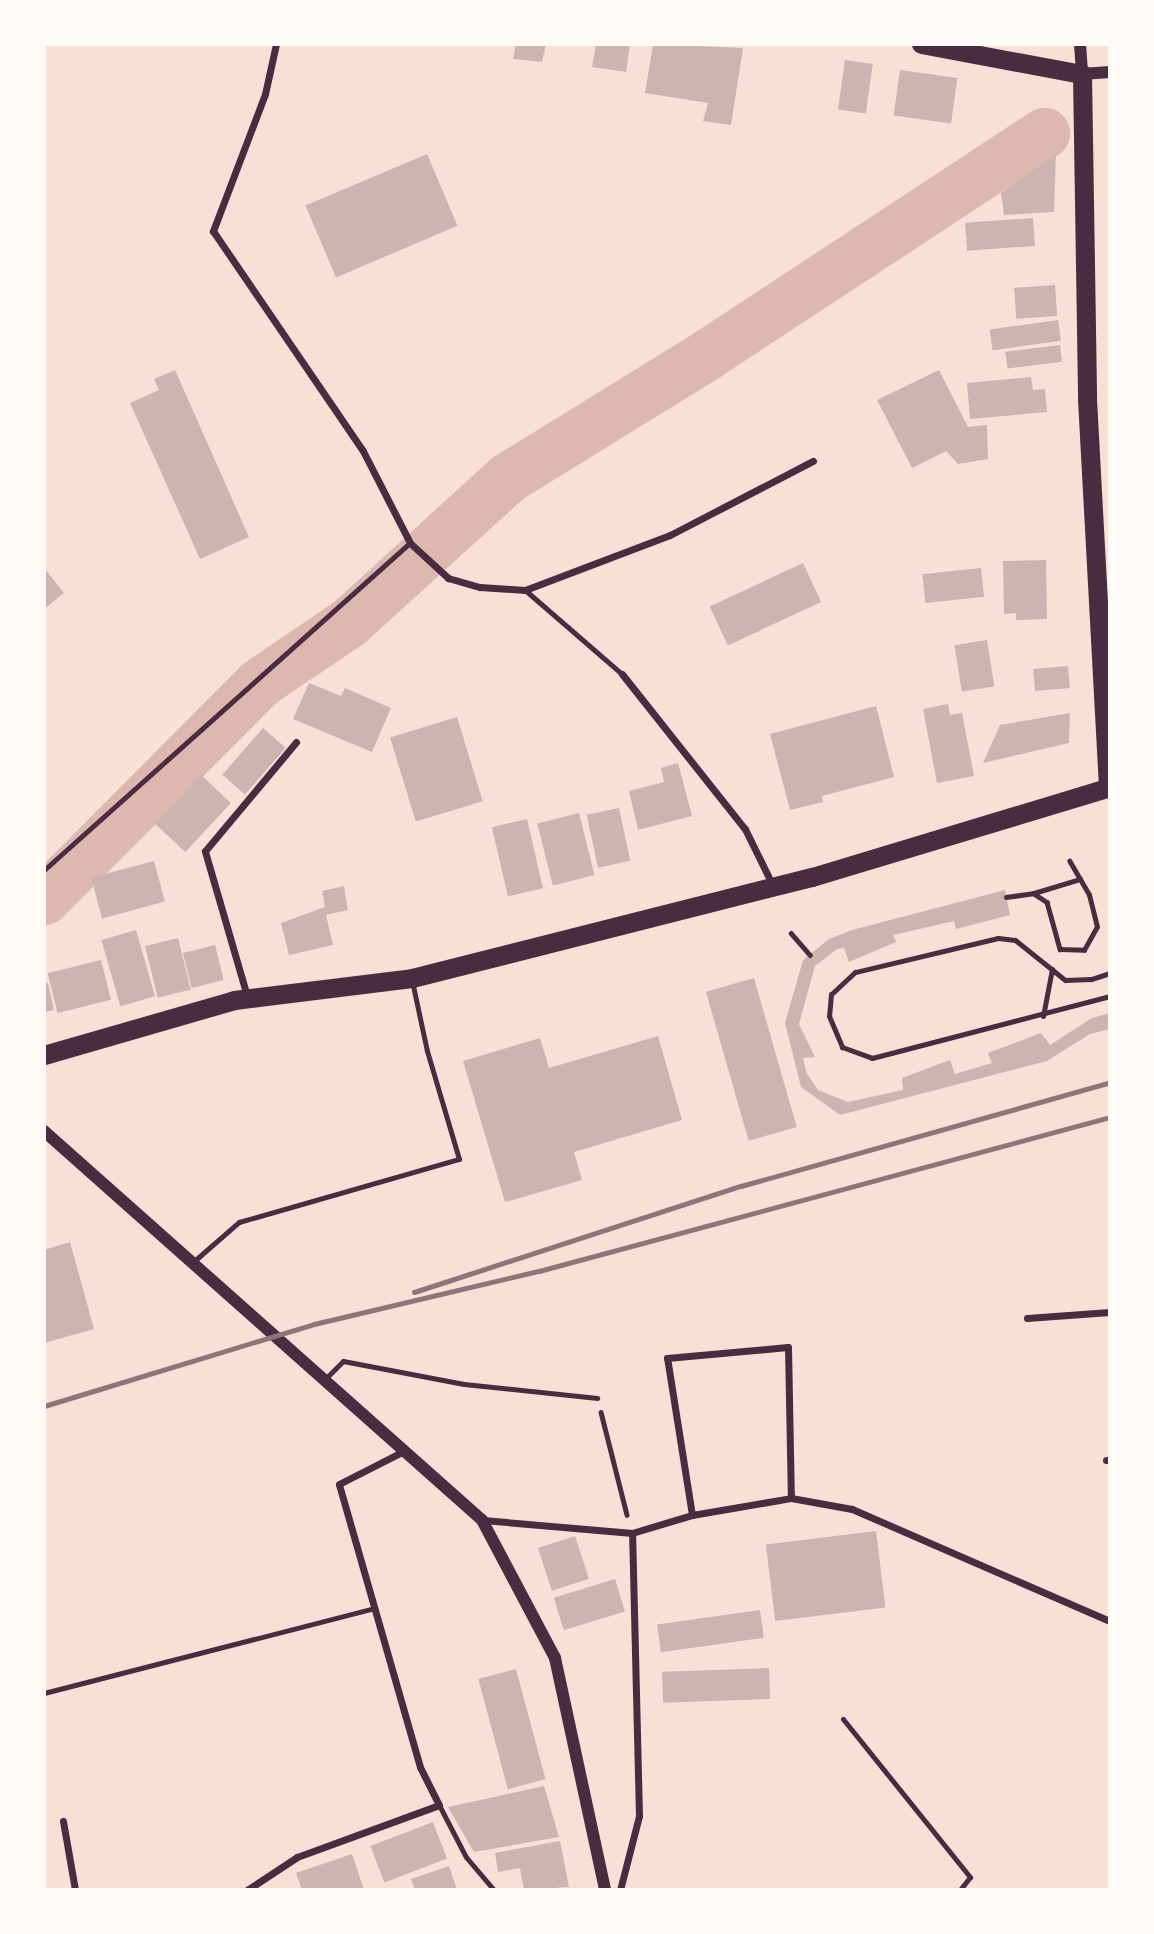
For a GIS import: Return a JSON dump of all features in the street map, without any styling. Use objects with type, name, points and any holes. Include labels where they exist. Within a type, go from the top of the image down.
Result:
[{"type":"highway","points":[[44,1055],[248,998],[412,978],[774,887],[1109,789],[1087,399],[1082,74],[920,44]]},
{"type":"street","points":[[276,44],[265,94],[213,231],[363,451],[410,542],[448,578],[480,587],[525,590],[670,535],[813,461]]},
{"type":"street","points":[[1080,44],[1082,74],[1110,72]]},
{"type":"street","points":[[622,674],[745,829],[774,887]]},
{"type":"street","points":[[248,998],[205,851],[296,742]]},
{"type":"street","points":[[44,1131],[482,1520],[555,1658],[605,1890]]},
{"type":"street","points":[[1027,1318],[1110,1312]]},
{"type":"street","points":[[692,1515],[667,1358],[788,1347],[791,1497]]},
{"type":"street","points":[[247,1890],[298,1857],[439,1805],[420,1767],[339,1484],[404,1451]]},
{"type":"street","points":[[482,1520],[632,1533],[692,1515],[791,1497],[852,1509],[1110,1621]]},
{"type":"street","points":[[620,1890],[639,1816],[632,1533]]},
{"type":"street","points":[[63,1821],[75,1890]]},
{"type":"lane","points":[[44,870],[410,542]]},
{"type":"lane","points":[[525,590],[622,674]]},
{"type":"lane","points":[[1110,973],[1091,979],[1065,980],[1015,940],[998,938],[855,972],[831,994],[829,1016],[842,1047],[872,1058],[1043,1016],[1110,996]]},
{"type":"lane","points":[[1043,1016],[1052,969]]},
{"type":"lane","points":[[193,1262],[239,1222],[459,1159],[426,1047],[412,978]]},
{"type":"lane","points":[[324,1380],[343,1361],[464,1384],[597,1398]]},
{"type":"lane","points":[[44,1693],[376,1608]]},
{"type":"lane","points":[[844,1719],[970,1877],[960,1890]]},
{"type":"lane","points":[[439,1805],[466,1857],[494,1890]]},
{"type":"path","points":[[1033,893],[1047,902],[1060,949],[1084,950],[1097,927],[1080,879],[1069,861]]},
{"type":"path","points":[[1006,897],[1033,893],[1080,879]]},
{"type":"path","points":[[792,933],[810,955]]},
{"type":"path","points":[[597,1398],[632,1533]]},
{"type":"building","points":[[516,44],[546,44],[542,62],[513,59]]},
{"type":"building","points":[[596,44],[630,44],[626,72],[592,67]]},
{"type":"building","points":[[653,44],[743,48],[731,125],[703,121],[708,103],[645,93]]},
{"type":"building","points":[[845,60],[873,64],[866,113],[838,110]]},
{"type":"building","points":[[900,70],[957,78],[951,124],[894,116]]},
{"type":"building","points":[[427,154],[457,226],[336,277],[305,206]]},
{"type":"building","points":[[1056,154],[1054,212],[1004,215],[1001,193]]},
{"type":"building","points":[[1033,218],[1035,246],[967,251],[965,223]]},
{"type":"building","points":[[1055,285],[1057,316],[1016,319],[1014,288]]},
{"type":"building","points":[[1058,320],[1061,341],[993,350],[990,330]]},
{"type":"building","points":[[1060,345],[1062,362],[1007,369],[1005,352]]},
{"type":"building","points":[[175,370],[249,537],[200,559],[130,403],[159,390],[154,379]]},
{"type":"building","points":[[939,370],[968,427],[987,425],[988,459],[958,464],[946,451],[912,468],[877,400]]},
{"type":"building","points":[[1031,377],[1033,390],[1045,389],[1047,412],[970,419],[967,383]]},
{"type":"building","points":[[1046,560],[1047,619],[1016,620],[1016,613],[1004,614],[1003,561]]},
{"type":"building","points":[[803,563],[821,602],[728,646],[710,607]]},
{"type":"building","points":[[44,568],[64,593],[44,609]]},
{"type":"building","points":[[981,568],[984,597],[925,603],[922,574]]},
{"type":"building","points":[[987,640],[994,686],[962,692],[954,645]]},
{"type":"building","points":[[1068,666],[1070,688],[1035,691],[1033,669]]},
{"type":"building","points":[[309,683],[341,696],[345,688],[391,708],[372,752],[293,719]]},
{"type":"building","points":[[948,704],[950,715],[962,713],[974,776],[937,783],[923,709]]},
{"type":"building","points":[[876,706],[894,777],[822,796],[823,802],[790,810],[770,734]]},
{"type":"building","points":[[1070,713],[1069,743],[983,763],[1000,725]]},
{"type":"building","points":[[457,717],[483,801],[416,822],[390,737]]},
{"type":"building","points":[[263,728],[286,748],[245,794],[222,775]]},
{"type":"building","points":[[678,763],[692,816],[638,830],[629,791],[664,782],[661,768]]},
{"type":"building","points":[[201,775],[231,803],[185,852],[155,824]]},
{"type":"building","points":[[619,808],[630,861],[598,868],[587,815]]},
{"type":"building","points":[[579,813],[594,875],[553,886],[537,823]]},
{"type":"building","points":[[527,819],[543,888],[508,896],[492,827]]},
{"type":"building","points":[[154,861],[165,902],[102,918],[91,878]]},
{"type":"building","points":[[344,886],[348,910],[326,915],[333,945],[289,955],[281,923],[325,907],[322,891]]},
{"type":"building","points":[[1005,890],[1010,915],[956,929],[954,921],[893,935],[896,942],[849,962],[844,948],[837,949],[815,966],[799,1024],[815,1057],[803,1058],[806,1072],[818,1090],[848,1102],[903,1090],[902,1078],[950,1060],[955,1074],[992,1063],[988,1053],[1041,1033],[1050,1045],[1092,1018],[1110,1013],[1110,1029],[1090,1034],[1047,1061],[840,1115],[801,1087],[785,1023],[803,960],[829,939],[852,930]]},
{"type":"building","points":[[136,930],[155,996],[120,1006],[101,940]]},
{"type":"building","points":[[178,938],[191,989],[158,998],[145,946]]},
{"type":"building","points":[[215,945],[224,980],[192,988],[183,953]]},
{"type":"building","points":[[101,960],[111,1000],[58,1013],[48,973]]},
{"type":"building","points":[[754,978],[797,1127],[749,1141],[706,992]]},
{"type":"building","points":[[48,983],[54,1010],[44,1012],[44,984]]},
{"type":"building","points":[[658,1036],[682,1120],[574,1152],[582,1180],[505,1202],[463,1061],[540,1038],[549,1068]]},
{"type":"building","points":[[70,1242],[94,1329],[44,1343],[44,1250]]},
{"type":"building","points":[[876,1531],[885,1607],[775,1621],[766,1545]]},
{"type":"building","points":[[575,1536],[589,1579],[552,1591],[538,1548]]},
{"type":"building","points":[[615,1579],[625,1612],[564,1630],[554,1598]]},
{"type":"building","points":[[760,1610],[764,1638],[661,1652],[657,1624]]},
{"type":"building","points":[[769,1668],[770,1699],[663,1703],[662,1672]]},
{"type":"building","points":[[516,1669],[546,1779],[508,1789],[478,1679]]},
{"type":"building","points":[[544,1786],[559,1837],[474,1852],[448,1807]]},
{"type":"building","points":[[433,1822],[447,1858],[384,1882],[370,1846]]},
{"type":"building","points":[[560,1841],[569,1887],[524,1890],[520,1868],[498,1872],[495,1853]]},
{"type":"building","points":[[352,1854],[364,1890],[302,1890],[296,1873]]},
{"type":"building","points":[[449,1866],[457,1890],[415,1890],[411,1879]]},
{"type":"waterway","points":[[44,899],[259,683],[349,622],[507,478],[709,353],[1044,133]]},
{"type":"railway","points":[[414,1292],[741,1186],[1110,1082]]},
{"type":"railway","points":[[44,1406],[314,1324],[539,1271],[1110,1117]]}]
